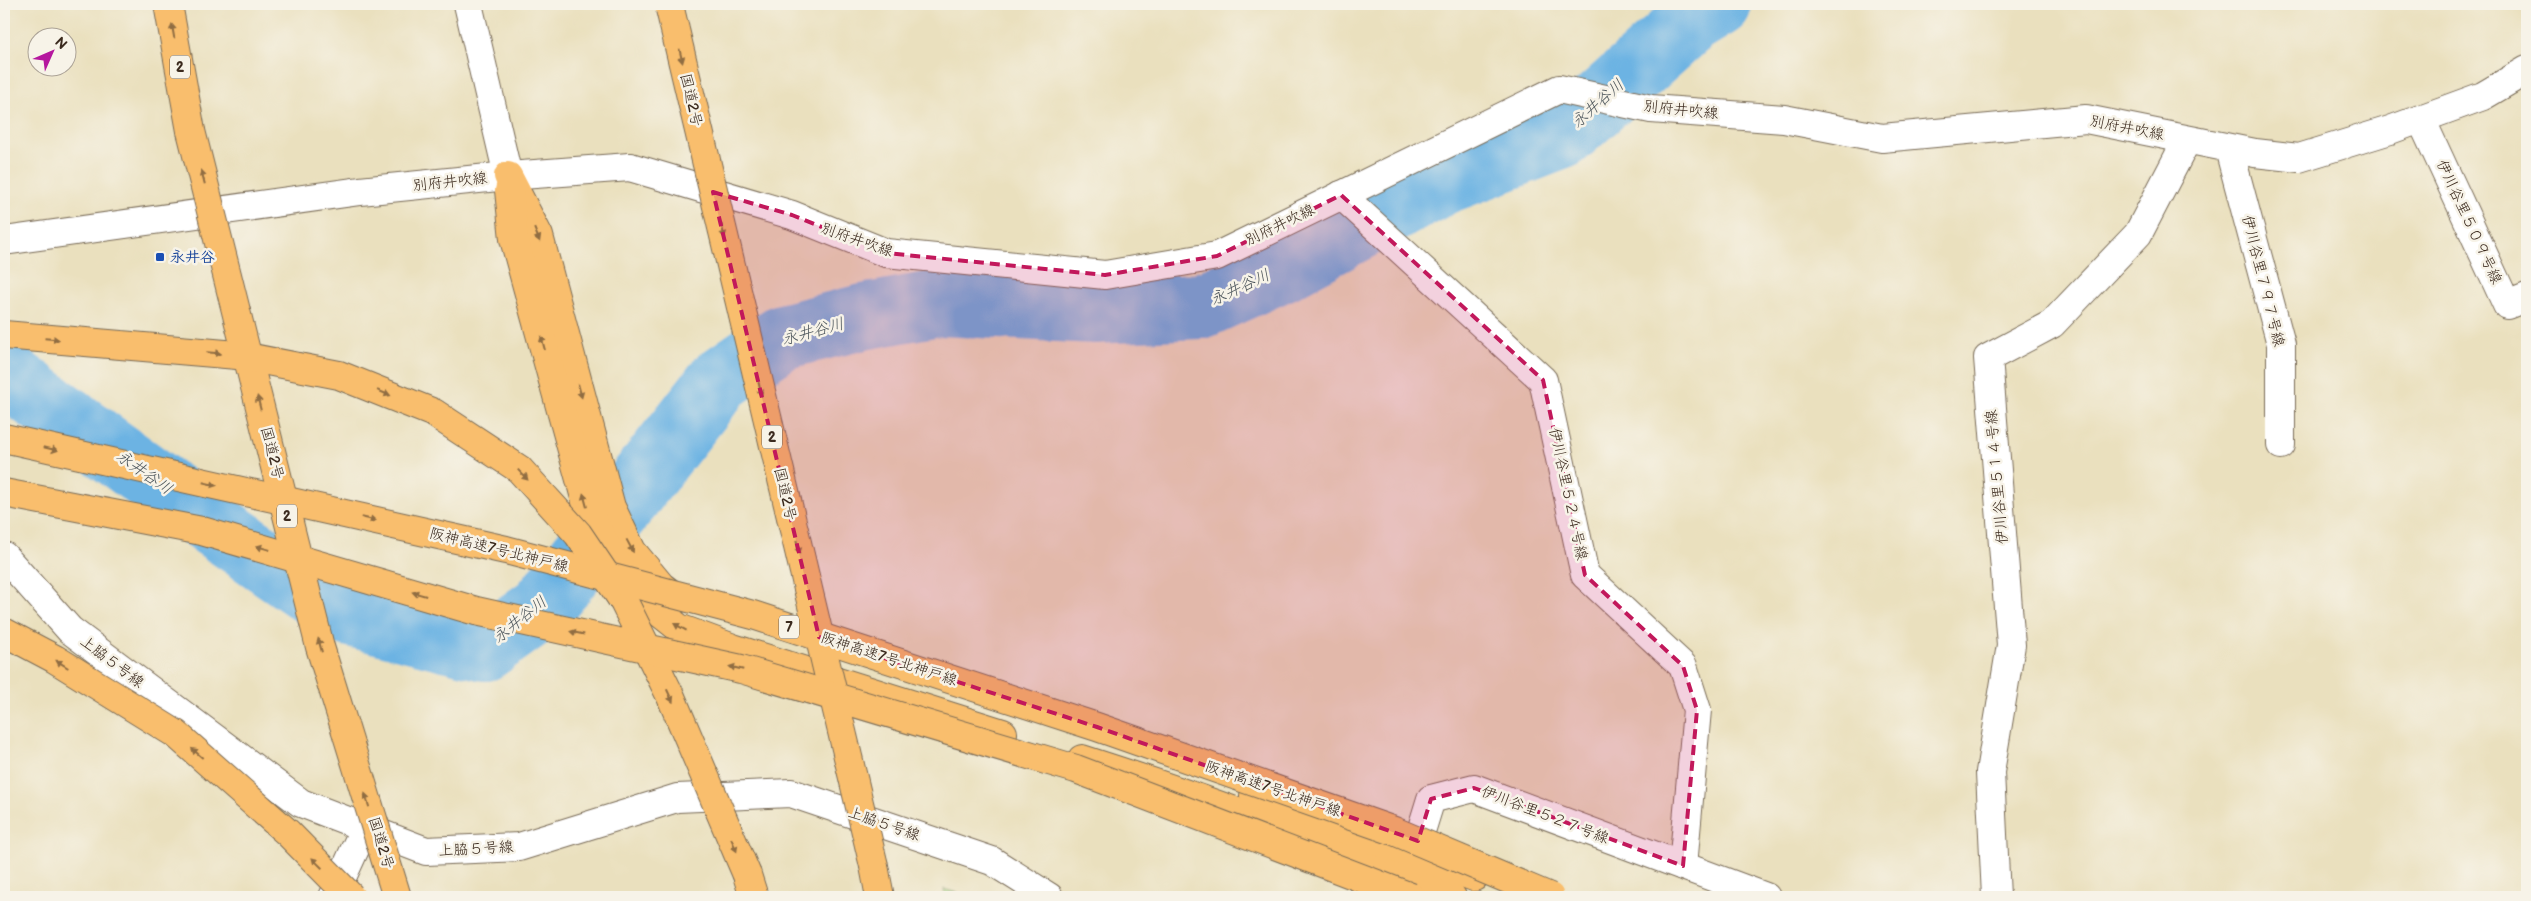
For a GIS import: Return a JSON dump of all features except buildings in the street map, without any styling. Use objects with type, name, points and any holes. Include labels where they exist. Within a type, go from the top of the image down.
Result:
[{"type":"highway","name":"国道2号","points":[[168,4],[191,131],[320,647],[397,897]]},
{"type":"highway","name":"国道2号","points":[[669,6],[880,897]]},
{"type":"highway","points":[[508,176],[514,239],[590,516],[614,560],[646,602],[679,628],[733,648],[1175,788],[1396,873],[1452,897]]},
{"type":"highway","points":[[508,176],[539,236],[611,507],[632,550],[660,586],[692,609],[1180,767],[1403,852],[1533,897]]},
{"type":"highway","points":[[4,335],[237,355],[339,375],[434,413],[519,470],[578,534],[624,602],[671,697],[750,886]]},
{"type":"highway","name":"阪神高速7号北神戸線","points":[[4,438],[506,550],[753,615],[1097,727],[1394,831],[1550,897]]},
{"type":"highway","points":[[4,493],[202,531],[476,610],[741,669],[1076,769],[1411,897]]},
{"type":"highway","points":[[4,632],[55,659],[176,734],[288,833],[352,897]]},
{"type":"street","points":[[468,4],[508,176]]},
{"type":"street","name":"別府井吹線","points":[[4,242],[360,191],[508,176],[630,167],[792,215],[886,253],[1104,275],[1217,256],[1347,200],[1559,89],[1651,109],[1784,119],[1882,138],[2086,119],[2230,148],[2299,158],[2484,96],[2527,70]]},
{"type":"street","name":"伊川谷里５０９号線","points":[[2422,118],[2507,305],[2527,297]]},
{"type":"street","name":"伊川谷里５１４号線","points":[[1996,897],[1990,772],[2011,645],[1988,358],[2052,324],[2138,234],[2187,140]]},
{"type":"street","name":"伊川谷里７９７号線","points":[[2230,148],[2281,344],[2281,445]]},
{"type":"street","name":"伊川谷里５２４号線","points":[[1347,200],[1543,380],[1585,575],[1683,666],[1697,710],[1683,866]]},
{"type":"street","name":"上脇５号線","points":[[4,556],[70,630],[301,803],[426,851],[519,847],[677,798],[791,793],[992,861],[1049,897]]},
{"type":"street","name":"伊川谷里５２７号線","points":[[1414,854],[1431,798],[1474,788],[1683,866]]},
{"type":"street","points":[[333,897],[365,827]]},
{"type":"street","points":[[1683,866],[1766,897]]},
{"type":"highlighted area","points":[[713,192],[792,215],[886,253],[1105,275],[1217,256],[1341,195],[1543,380],[1585,575],[1683,666],[1697,710],[1683,866],[1474,788],[1431,799],[1418,841],[1097,727],[819,637]]},
{"type":"green space","points":[[944,889],[970,897],[945,897]]},
{"type":"waterway","name":"永井谷川","points":[[4,373],[214,525],[339,611],[485,648],[542,607],[720,380],[782,337],[863,317],[938,303],[1095,311],[1201,306],[1282,269],[1443,182],[1563,136],[1691,21],[1719,4]]},
{"type":"place","name":"永井谷","points":[[160,257]]}]
